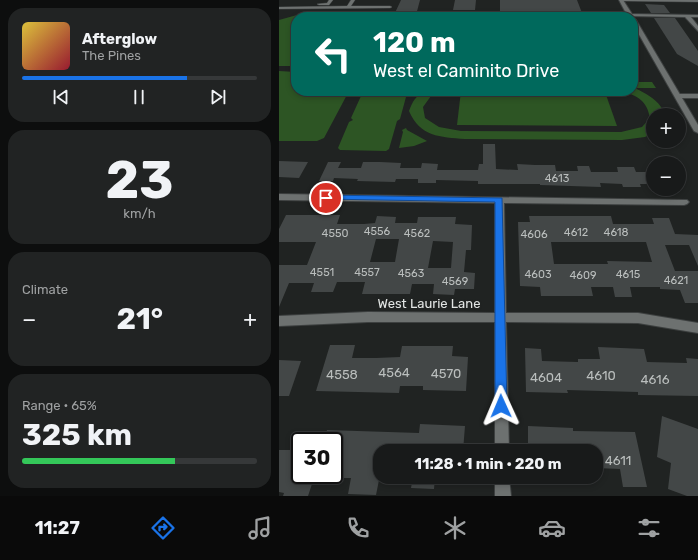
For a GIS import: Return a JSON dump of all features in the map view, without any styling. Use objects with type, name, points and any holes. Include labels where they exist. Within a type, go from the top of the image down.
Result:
[{"type":"street","points":[[621,0],[629,12]]},
{"type":"street","points":[[687,16],[698,29]]},
{"type":"street","points":[[638,17],[698,16]]},
{"type":"street","points":[[638,33],[698,131]]},
{"type":"street","points":[[678,96],[698,96]]},
{"type":"street","points":[[279,197],[684,202]]},
{"type":"street","points":[[499,200],[502,444]]},
{"type":"street","name":"West Laurie Lane","points":[[279,321],[368,317],[637,318],[698,328]]},
{"type":"street","points":[[502,484],[503,496]]},
{"type":"lane","points":[[324,8],[331,0]]},
{"type":"lane","points":[[349,8],[353,0]]},
{"type":"lane","points":[[621,0],[698,1]]},
{"type":"lane","points":[[279,4],[328,4]]},
{"type":"lane","points":[[279,8],[390,7]]},
{"type":"green space","points":[[291,17],[291,66],[279,66],[279,20]]},
{"type":"green space","points":[[279,71],[291,72],[291,96],[346,96],[324,138],[317,141],[279,141]]},
{"type":"green space","points":[[638,82],[652,82],[656,88],[638,88]]},
{"type":"green space","points":[[638,90],[657,102],[662,108],[647,108],[641,100],[635,96],[638,96]]},
{"type":"green space","points":[[361,96],[406,97],[389,149],[386,151],[340,150],[338,148],[349,122],[353,120],[351,118]]},
{"type":"green space","points":[[418,96],[431,96],[423,107],[425,118],[439,127],[461,131],[621,132],[642,127],[646,122],[646,136],[622,140],[465,139],[439,136],[425,131],[414,120],[409,111],[414,100]]},
{"type":"green space","points":[[460,96],[606,96],[617,126],[457,125]]},
{"type":"green space","points":[[406,128],[427,141],[414,146],[399,148],[403,132],[402,130]]},
{"type":"building","points":[[401,0],[420,0],[417,12],[395,12]]},
{"type":"building","points":[[455,0],[476,0],[475,10],[453,10]]},
{"type":"building","points":[[500,0],[577,0],[582,12],[541,12],[500,11]]},
{"type":"building","points":[[645,4],[664,5],[670,13],[651,13]]},
{"type":"building","points":[[654,18],[675,18],[698,51],[698,66],[677,54]]},
{"type":"building","points":[[483,144],[495,144],[496,169],[518,170],[517,164],[555,165],[556,171],[578,171],[577,166],[589,166],[591,172],[618,172],[617,167],[634,167],[636,172],[646,172],[646,184],[640,184],[641,187],[623,187],[622,184],[600,183],[601,187],[540,184],[478,184],[478,181],[436,180],[436,183],[418,183],[418,179],[396,179],[395,182],[357,181],[358,179],[334,178],[333,181],[319,181],[328,162],[341,162],[338,168],[361,168],[363,162],[401,163],[400,168],[421,168],[422,163],[438,164],[437,170],[478,170],[479,164],[483,164]]},
{"type":"building","points":[[279,161],[308,162],[299,178],[279,177]]},
{"type":"building","points":[[286,215],[340,215],[337,224],[375,223],[377,216],[396,217],[395,223],[417,223],[418,217],[456,217],[455,224],[472,225],[471,250],[466,250],[464,272],[475,273],[474,289],[455,289],[454,295],[433,294],[434,284],[412,284],[410,294],[362,294],[365,282],[337,282],[333,292],[311,292],[314,283],[289,283],[279,307],[279,265],[307,265],[316,242],[279,242],[279,229]],"holes":[[[376,239],[399,239],[395,262],[370,262]],[[433,241],[453,242],[451,268],[428,268]]]},
{"type":"building","points":[[529,216],[611,216],[613,224],[654,224],[652,218],[669,218],[675,234],[698,235],[698,266],[689,245],[665,245],[675,271],[698,271],[698,303],[685,303],[680,290],[660,289],[660,287],[630,287],[632,297],[615,297],[613,287],[591,287],[593,296],[541,296],[540,287],[520,286],[518,222],[530,222]],"holes":[[[551,242],[646,242],[652,262],[607,261],[608,264],[554,264]]]},
{"type":"building","points":[[330,345],[355,345],[352,358],[400,357],[402,346],[453,346],[452,356],[468,357],[466,391],[423,390],[423,386],[400,386],[399,393],[316,391]]},
{"type":"building","points":[[598,347],[644,349],[647,362],[687,363],[686,358],[698,359],[698,396],[638,395],[638,392],[567,390],[568,393],[526,392],[525,348],[541,349],[542,361],[578,362],[578,359],[600,359]]},
{"type":"building","points":[[279,360],[301,361],[289,396],[279,396]]},
{"type":"building","points":[[662,416],[698,429],[698,496],[687,496],[668,489],[671,463],[657,457]]},
{"type":"building","points":[[420,424],[465,426],[464,444],[373,444],[373,484],[378,484],[376,495],[348,494],[351,478],[343,478],[343,432],[326,432],[327,430],[419,433]]},
{"type":"building","points":[[528,426],[573,428],[573,431],[635,432],[647,487],[623,487],[620,469],[603,468],[603,444],[528,444]]},
{"type":"building","points":[[279,450],[291,450],[291,484],[312,484],[308,496],[283,496],[284,493],[279,492]]},
{"type":"building","points":[[412,484],[434,484],[434,489],[411,488]]},
{"type":"route","points":[[326,198],[499,200],[501,406]]}]
